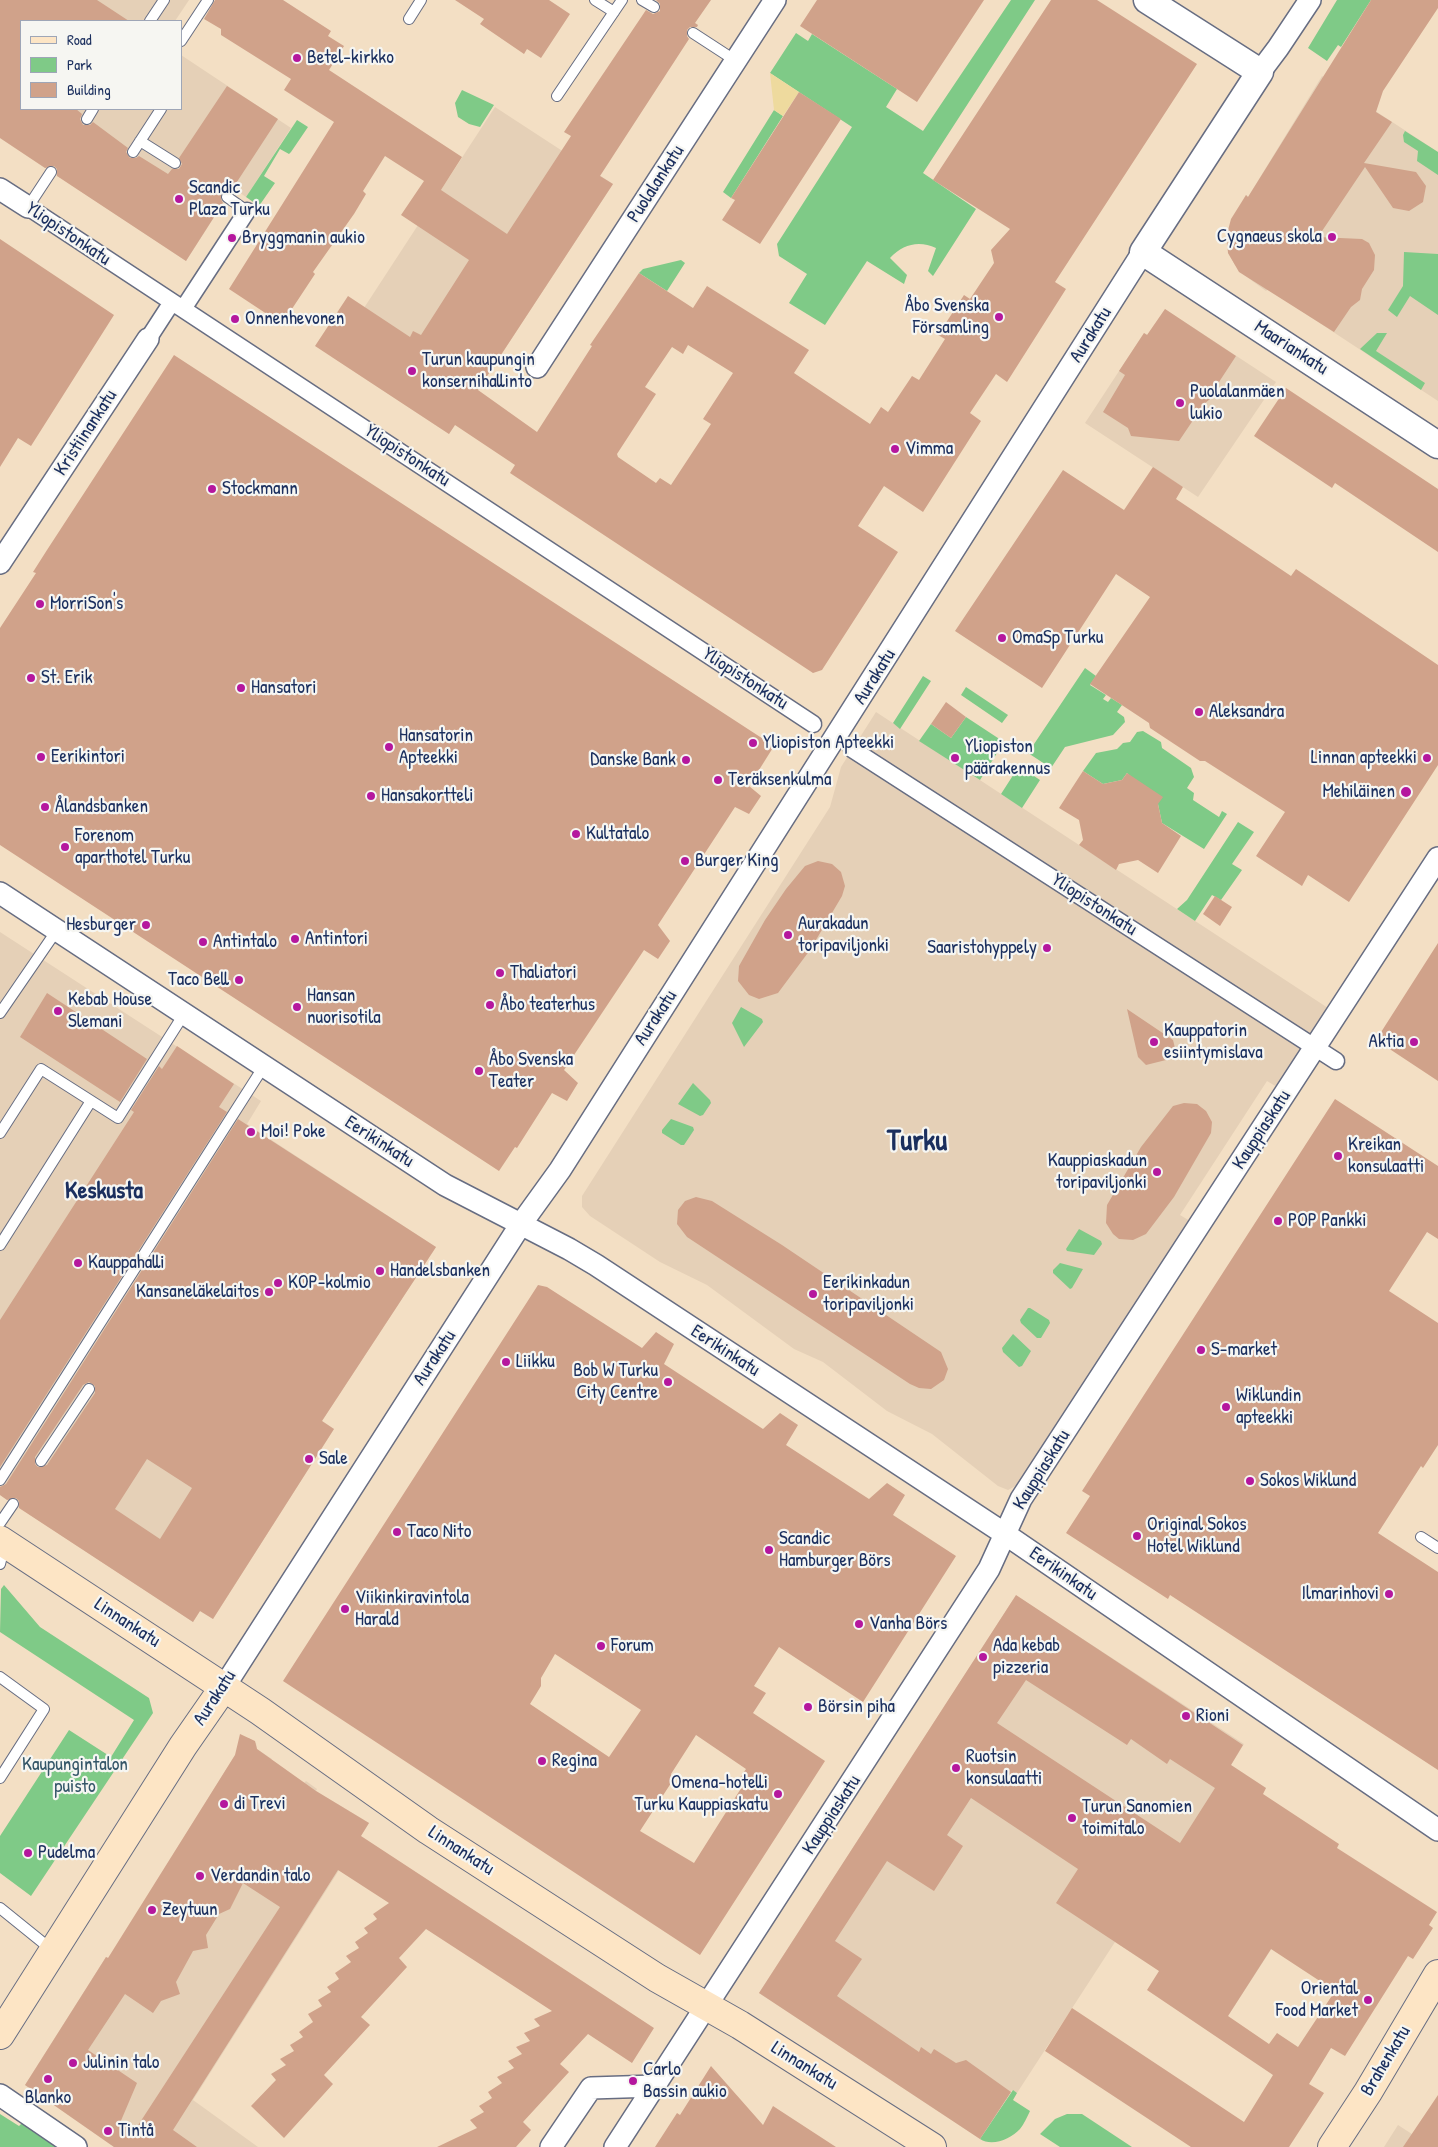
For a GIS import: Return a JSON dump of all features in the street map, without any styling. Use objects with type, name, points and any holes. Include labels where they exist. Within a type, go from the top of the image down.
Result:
[{"type":"main road","name":"Linnankatu","points":[[1,1542],[224,1687],[428,1830],[657,1978],[708,2007],[932,2147]]},
{"type":"main road","name":"Aurakatu","points":[[0,2035],[183,1746],[224,1687]]},
{"type":"main road","name":"Brahenkatu","points":[[1332,2147],[1368,2092],[1438,1974]]},
{"type":"street","name":"Puolalankatu","points":[[537,367],[775,0]]},
{"type":"street","points":[[1147,0],[1260,72]]},
{"type":"street","name":"Aurakatu","points":[[224,1687],[521,1224],[560,1170],[1143,252],[1260,72],[1310,0]]},
{"type":"street","name":"Yliopistonkatu","points":[[0,188],[813,724]]},
{"type":"street","name":"Kristiinankatu","points":[[0,563],[148,339],[177,305],[247,211]]},
{"type":"street","name":"Maariankatu","points":[[1143,252],[1438,444]]},
{"type":"street","name":"Yliopistonkatu","points":[[852,749],[1336,1061]]},
{"type":"street","name":"Kauppiaskatu","points":[[615,2147],[708,2007],[989,1569],[1021,1500],[1438,858]]},
{"type":"street","name":"Eerikinkatu","points":[[0,893],[446,1185],[577,1253],[1005,1534],[1438,1830]]},
{"type":"street","points":[[551,2147],[591,2088],[655,2086]]},
{"type":"street","points":[[0,2095],[76,2147]]},
{"type":"lane","points":[[151,20],[164,0]]},
{"type":"lane","points":[[182,39],[208,0]]},
{"type":"lane","points":[[409,19],[421,0]]},
{"type":"lane","points":[[594,0],[614,12]]},
{"type":"lane","points":[[557,96],[622,0]]},
{"type":"lane","points":[[642,0],[654,7]]},
{"type":"lane","points":[[693,33],[736,61]]},
{"type":"lane","points":[[87,119],[92,110]]},
{"type":"lane","points":[[133,152],[161,110]]},
{"type":"lane","points":[[140,141],[176,163]]},
{"type":"lane","points":[[28,207],[52,172]]},
{"type":"lane","points":[[227,197],[247,211]]},
{"type":"lane","points":[[0,1013],[56,930]]},
{"type":"lane","points":[[0,1133],[40,1069],[118,1118],[184,1014]]},
{"type":"lane","points":[[0,1480],[264,1066]]},
{"type":"lane","points":[[0,1244],[90,1101]]},
{"type":"lane","points":[[41,1461],[89,1389]]},
{"type":"lane","points":[[1,1542],[12,1504]]},
{"type":"lane","points":[[1421,1536],[1438,1548]]},
{"type":"lane","points":[[0,1677],[44,1709],[0,1778]]},
{"type":"lane","points":[[0,1908],[54,1950]]},
{"type":"shaded area","points":[[0,0],[189,0],[176,20],[20,20],[20,110],[182,110],[182,56],[291,128],[246,197],[233,188],[186,261],[0,138]]},
{"type":"shaded area","name":"Cygnaeus skola","points":[[1322,76],[1438,152],[1438,401],[1268,289],[1266,291],[1244,275],[1245,273],[1235,265],[1228,253],[1226,239],[1230,225],[1246,195],[1248,197]]},
{"type":"shaded area","points":[[495,107],[613,184],[449,434],[332,357]]},
{"type":"shaded area","name":"Puolalanmäen lukio","points":[[1165,309],[1276,382],[1198,497],[1085,423],[1144,333],[1148,335]]},
{"type":"shaded area","points":[[876,712],[1328,1008],[1277,1087],[1267,1081],[1180,1215],[1190,1221],[1019,1484],[1008,1490],[998,1486],[932,1434],[887,1411],[823,1362],[794,1349],[707,1285],[660,1262],[590,1216],[582,1207],[582,1196],[830,807],[841,767]]},
{"type":"shaded area","points":[[0,932],[261,1101],[247,1124],[436,1247],[322,1421],[334,1429],[213,1619],[200,1611],[193,1622],[0,1495]]},
{"type":"shaded area","points":[[1020,1598],[1244,1744],[1231,1765],[1266,1788],[1260,1797],[1337,1848],[1228,2016],[1115,1942],[1017,2093],[1012,2090],[980,2139],[759,1993],[1013,1600]]},
{"type":"shaded area","points":[[249,1738],[256,1743],[257,1749],[272,1759],[270,1760],[304,1783],[306,1781],[317,1789],[316,1791],[369,1823],[193,2100],[258,2147],[114,2147],[25,2085],[106,1957],[109,1958],[237,1752],[239,1741]]},
{"type":"shaded area","points":[[1398,2125],[1432,2147],[1384,2147]]},
{"type":"green space","points":[[1011,0],[1035,0],[923,173],[976,209],[933,276],[928,271],[936,248],[917,244],[900,249],[890,258],[907,275],[904,284],[867,261],[825,325],[789,303],[807,274],[779,256],[777,244],[852,127],[770,73],[796,33],[808,41],[812,34],[897,89],[886,107],[923,131]]},
{"type":"green space","points":[[1337,0],[1371,0],[1341,47],[1338,45],[1327,61],[1308,48]]},
{"type":"green space","points":[[462,90],[494,105],[480,127],[469,124],[458,117],[455,103]]},
{"type":"green space","points":[[774,110],[783,116],[731,198],[723,192]]},
{"type":"green space","points":[[297,120],[308,127],[289,154],[280,149],[264,176],[275,183],[259,206],[246,197]]},
{"type":"green space","points":[[1405,131],[1438,152],[1438,175],[1417,161],[1418,151],[1404,142],[1403,135]]},
{"type":"green space","points":[[1404,252],[1438,254],[1438,315],[1410,296],[1397,317],[1388,310],[1403,286]]},
{"type":"green space","points":[[681,260],[685,263],[667,291],[639,273],[643,269]]},
{"type":"green space","points":[[1377,333],[1387,333],[1376,351],[1425,383],[1421,390],[1360,349]]},
{"type":"green space","points":[[1085,668],[1096,676],[1090,685],[1106,695],[1103,699],[1108,702],[1111,698],[1122,705],[1117,712],[1124,717],[1125,722],[1113,735],[1065,747],[1051,768],[1028,753]]},
{"type":"green space","points":[[923,676],[931,681],[900,729],[893,723]]},
{"type":"green space","points":[[966,687],[1008,715],[1002,723],[961,695]]},
{"type":"green space","points":[[966,717],[1004,742],[980,780],[919,741],[931,724],[951,738]]},
{"type":"green space","points":[[1143,731],[1161,742],[1162,748],[1191,768],[1194,777],[1187,788],[1194,793],[1193,800],[1219,817],[1222,811],[1227,814],[1204,849],[1162,823],[1158,804],[1127,773],[1122,780],[1103,784],[1083,771],[1096,753],[1117,749],[1123,743],[1130,742],[1137,732]]},
{"type":"green space","points":[[1019,766],[1040,780],[1022,808],[1001,794]]},
{"type":"green space","points":[[1238,822],[1254,832],[1232,864],[1242,870],[1221,900],[1212,895],[1195,921],[1177,909],[1187,900]]},
{"type":"green space","points":[[741,1007],[762,1019],[763,1022],[744,1047],[732,1023]]},
{"type":"green space","points":[[693,1083],[711,1103],[703,1115],[700,1116],[678,1104]]},
{"type":"green space","points":[[671,1119],[693,1127],[694,1130],[684,1145],[662,1133],[662,1130]]},
{"type":"green space","points":[[1079,1229],[1101,1241],[1102,1244],[1094,1255],[1067,1251],[1066,1249]]},
{"type":"green space","points":[[1060,1263],[1083,1269],[1070,1289],[1053,1273],[1053,1270]]},
{"type":"green space","points":[[1028,1308],[1049,1320],[1050,1323],[1041,1338],[1037,1338],[1021,1323],[1020,1320]]},
{"type":"green space","points":[[1013,1334],[1031,1351],[1022,1366],[1019,1367],[1003,1352],[1002,1348]]},
{"type":"green space","name":"Kaupungintalon puisto","points":[[4,1585],[40,1627],[149,1698],[153,1713],[31,1896],[0,1873],[0,1836],[69,1730],[111,1757],[134,1720],[0,1632],[1,1589]]},
{"type":"green space","points":[[1013,2090],[1017,2093],[1013,2100],[1030,2111],[1021,2127],[1012,2136],[1001,2141],[990,2142],[980,2139]]},
{"type":"green space","points":[[0,2114],[19,2126],[24,2121],[61,2147],[0,2147]]},
{"type":"green space","points":[[1067,2114],[1082,2114],[1132,2147],[1060,2147],[1040,2134],[1055,2119]]},
{"type":"sand","points":[[770,73],[799,92],[783,116],[774,110]]},
{"type":"building","points":[[0,0],[97,0],[127,20],[20,20],[20,110],[77,110],[82,114],[80,119],[83,125],[90,125],[93,122],[128,148],[126,152],[130,158],[139,156],[168,174],[172,169],[179,169],[182,164],[179,158],[227,86],[278,119],[231,191],[221,193],[223,203],[186,261],[57,176],[57,169],[54,166],[45,168],[0,138]]},
{"type":"building","points":[[215,0],[283,0],[331,31],[328,36],[344,46],[329,70],[462,157],[441,190],[507,234],[571,136],[564,132],[646,10],[653,14],[660,11],[660,4],[656,0],[711,0],[695,23],[698,25],[697,27],[690,27],[687,30],[689,39],[600,176],[613,184],[478,390],[537,432],[592,346],[590,345],[639,273],[693,308],[707,286],[809,350],[794,373],[870,424],[881,407],[888,412],[912,376],[919,380],[945,339],[938,335],[964,295],[970,299],[994,263],[991,250],[1010,229],[933,180],[1051,0],[1097,0],[1197,64],[1055,282],[1066,289],[1007,382],[996,374],[970,413],[981,421],[923,512],[884,486],[858,526],[898,552],[822,670],[813,673],[510,473],[515,465],[455,425],[449,434],[315,346],[348,296],[410,337],[413,331],[421,335],[469,260],[401,215],[424,181],[385,156],[363,191],[366,194],[354,214],[313,272],[315,274],[282,324],[229,289],[334,122],[284,90],[291,79],[221,35],[221,29],[204,19]],"holes":[[[688,345],[733,373],[703,419],[711,424],[671,485],[660,478],[656,483],[618,457],[617,454],[656,394],[645,387],[672,347],[683,354]]]},
{"type":"building","points":[[455,0],[549,0],[570,14],[541,58],[527,49],[524,54],[480,24],[484,19]]},
{"type":"building","points":[[817,0],[984,0],[917,102],[800,26]]},
{"type":"building","points":[[1371,0],[1438,0],[1438,8],[1383,91],[1376,112],[1392,122],[1364,163],[1416,172],[1426,186],[1423,202],[1409,211],[1393,208],[1365,167],[1318,237],[1362,239],[1369,243],[1375,255],[1374,270],[1362,289],[1360,300],[1351,307],[1334,332],[1239,272],[1228,253],[1227,234],[1231,219],[1246,195],[1248,197]]},
{"type":"building","points":[[799,92],[841,119],[760,244],[722,220],[735,200],[731,198]]},
{"type":"building","points":[[0,239],[114,315],[31,446],[18,438],[0,467]]},
{"type":"building","points":[[1165,309],[1236,356],[1219,382],[1216,394],[1204,404],[1179,441],[1131,436],[1128,428],[1103,412],[1125,375],[1119,371],[1144,333],[1147,335]]},
{"type":"building","name":"Hansakortteli","points":[[174,355],[774,746],[749,786],[761,796],[749,814],[735,807],[658,925],[670,941],[658,959],[644,950],[564,1070],[578,1083],[567,1101],[552,1093],[517,1148],[515,1147],[499,1171],[0,845],[0,628],[36,573],[33,572],[47,550]]},
{"type":"building","points":[[1286,388],[1438,489],[1438,552],[1335,483],[1332,488],[1254,436]]},
{"type":"building","points":[[1153,467],[1183,487],[1176,499],[1291,576],[1296,569],[1438,665],[1438,765],[1349,902],[1308,875],[1302,886],[1256,856],[1285,812],[1205,761],[1200,761],[1150,728],[1149,723],[1090,684],[1150,597],[1116,574],[1042,688],[955,631],[1063,470],[1124,510]]},
{"type":"building","points":[[946,702],[966,717],[951,738],[931,724]]},
{"type":"building","points":[[1083,771],[1103,784],[1122,780],[1127,773],[1163,797],[1158,804],[1162,823],[1181,836],[1158,873],[1138,860],[1119,864],[1116,870],[1079,845],[1083,840],[1079,820],[1059,808]]},
{"type":"building","name":"Aurakadun toripaviljonki","points":[[818,861],[832,864],[841,872],[845,886],[842,896],[810,950],[778,993],[759,999],[749,995],[738,981],[739,966],[765,920],[786,889],[805,866]]},
{"type":"building","points":[[1215,896],[1232,907],[1220,926],[1203,914]]},
{"type":"building","points":[[1438,943],[1438,1081],[1376,1040]]},
{"type":"building","points":[[47,993],[147,1059],[120,1102],[20,1037]]},
{"type":"building","name":"Kauppatorin esiintymislava","points":[[1127,1009],[1173,1040],[1175,1048],[1170,1059],[1146,1065],[1138,1057]]},
{"type":"building","name":"Kauppahalli","points":[[177,1046],[234,1084],[219,1107],[227,1112],[0,1467],[0,1320],[134,1112],[131,1110],[159,1066],[162,1069]]},
{"type":"building","points":[[1335,1099],[1438,1166],[1438,1239],[1427,1232],[1389,1291],[1438,1323],[1438,1445],[1423,1468],[1421,1466],[1378,1533],[1438,1572],[1438,1770],[1170,1595],[1168,1599],[1066,1533],[1090,1496],[1082,1491]]},
{"type":"building","name":"Kauppiaskadun toripaviljonki","points":[[1184,1103],[1197,1104],[1206,1111],[1212,1122],[1211,1133],[1174,1197],[1146,1234],[1133,1240],[1119,1239],[1113,1234],[1106,1223],[1107,1205],[1141,1147],[1173,1106]]},
{"type":"building","points":[[238,1119],[436,1247],[322,1421],[334,1429],[213,1619],[200,1611],[193,1622],[19,1508],[19,1501],[16,1498],[7,1500],[0,1495],[0,1487],[6,1484]],"holes":[[[89,1382],[95,1386],[95,1393],[47,1465],[38,1467],[35,1464],[35,1457],[83,1385]],[[147,1459],[192,1488],[160,1539],[115,1509]]]},
{"type":"building","name":"Eerikinkadun toripaviljonki","points":[[696,1197],[712,1201],[782,1245],[941,1352],[948,1369],[944,1380],[931,1389],[919,1388],[910,1384],[687,1237],[677,1224],[678,1210],[685,1201]]},
{"type":"building","name":"Forum","points":[[538,1285],[547,1287],[642,1348],[656,1332],[674,1344],[664,1364],[763,1429],[780,1413],[798,1425],[786,1445],[869,1499],[887,1483],[905,1495],[893,1515],[956,1556],[863,1702],[779,1647],[754,1686],[766,1693],[753,1713],[825,1761],[700,1955],[283,1681]],"holes":[[[555,1654],[641,1710],[609,1757],[530,1704],[541,1686],[541,1678]],[[696,1735],[746,1769],[737,1782],[740,1790],[694,1863],[640,1831],[673,1780],[671,1774]]]},
{"type":"building","points":[[1016,1595],[1243,1745],[1231,1765],[1266,1788],[1263,1794],[1339,1844],[1337,1848],[1437,1912],[1429,1925],[1433,1928],[1413,1959],[1408,1956],[1345,2056],[1331,2048],[1309,2084],[1324,2093],[1289,2147],[1191,2147],[1045,2051],[1072,2008],[1244,2122],[1273,2075],[1147,1990],[1159,1971],[1056,1903],[1078,1869],[971,1798],[947,1835],[963,1846],[934,1891],[887,1861],[835,1941],[862,1959],[837,1996],[919,2052],[921,2047],[931,2054],[934,2049],[956,2063],[966,2060],[1011,2092],[980,2139],[759,1993]],"holes":[[[1026,1680],[1127,1745],[1131,1739],[1167,1764],[1170,1759],[1215,1788],[1180,1843],[997,1723]],[[1271,1949],[1335,1991],[1298,2047],[1277,2033],[1269,2044],[1228,2016]]]},
{"type":"building","points":[[240,1734],[255,1741],[257,1749],[316,1791],[369,1823],[361,1836],[654,2028],[632,2063],[588,2034],[560,2064],[569,2072],[523,2122],[531,2130],[516,2147],[437,2147],[477,2128],[470,2120],[484,2112],[479,2106],[492,2098],[488,2092],[502,2083],[497,2077],[514,2068],[508,2061],[522,2054],[516,2047],[530,2041],[524,2033],[540,2026],[534,2019],[552,2011],[426,1929],[399,1958],[407,1967],[361,2017],[370,2025],[324,2075],[333,2084],[284,2138],[251,2106],[276,2080],[271,2074],[286,2065],[280,2059],[294,2051],[290,2045],[303,2037],[299,2032],[313,2022],[308,2014],[322,2006],[318,2000],[331,1992],[327,1987],[339,1979],[335,1973],[351,1962],[346,1956],[359,1948],[355,1942],[368,1933],[364,1928],[377,1919],[373,1914],[389,1903],[338,1870],[173,2130],[197,2147],[114,2147],[25,2085],[106,1957],[108,1958],[235,1755]],"holes":[[[243,1883],[280,1907],[135,2130],[120,2123],[137,2083],[88,2050],[125,1994],[153,2013],[161,2001],[180,1994],[176,1982],[193,1951],[208,1948],[206,1935],[219,1914],[230,1909]]]},
{"type":"building","points":[[711,2066],[763,2125],[773,2106],[836,2147],[655,2147],[677,2113],[680,2115]]},
{"type":"building","points":[[1438,2095],[1438,2147],[1403,2147]]},
{"type":"place","name":"Betel-kirkko","points":[[297,58]]},
{"type":"place","name":"Scandic Plaza Turku","points":[[179,199]]},
{"type":"place","name":"Cygnaeus skola","points":[[1332,237]]},
{"type":"place","name":"Bryggmanin aukio","points":[[232,238]]},
{"type":"place","name":"Åbo Svenska Församling","points":[[999,317]]},
{"type":"place","name":"Onnenhevonen","points":[[235,319]]},
{"type":"place","name":"Turun kaupungin konsernihallinto","points":[[412,371]]},
{"type":"place","name":"Puolalanmäen lukio","points":[[1180,403]]},
{"type":"place","name":"Vimma","points":[[895,449]]},
{"type":"place","name":"Stockmann","points":[[212,489]]},
{"type":"place","name":"MorriSon's","points":[[40,604]]},
{"type":"place","name":"OmaSp Turku","points":[[1002,638]]},
{"type":"place","name":"St. Erik","points":[[31,678]]},
{"type":"place","name":"Hansatori","points":[[241,688]]},
{"type":"place","name":"Aleksandra","points":[[1199,712]]},
{"type":"place","name":"Yliopiston Apteekki","points":[[753,743]]},
{"type":"place","name":"Hansatorin Apteekki","points":[[389,747]]},
{"type":"place","name":"Eerikintori","points":[[41,757]]},
{"type":"place","name":"Yliopiston päärakennus","points":[[955,758]]},
{"type":"place","name":"Linnan apteekki","points":[[1427,758]]},
{"type":"place","name":"Danske Bank","points":[[686,760]]},
{"type":"place","name":"Teräksenkulma","points":[[718,780]]},
{"type":"place","name":"Mehiläinen","points":[[1406,792]]},
{"type":"place","name":"Hansakortteli","points":[[371,796]]},
{"type":"place","name":"Ålandsbanken","points":[[45,807]]},
{"type":"place","name":"Kultatalo","points":[[576,834]]},
{"type":"place","name":"Forenom aparthotel Turku","points":[[65,847]]},
{"type":"place","name":"Burger King","points":[[685,861]]},
{"type":"place","name":"Hesburger","points":[[146,925]]},
{"type":"place","name":"Aurakadun toripaviljonki","points":[[788,935]]},
{"type":"place","name":"Antintori","points":[[295,939]]},
{"type":"place","name":"Antintalo","points":[[203,942]]},
{"type":"place","name":"Saaristohyppely","points":[[1047,948]]},
{"type":"place","name":"Thaliatori","points":[[500,973]]},
{"type":"place","name":"Taco Bell","points":[[239,980]]},
{"type":"place","name":"Åbo teaterhus","points":[[490,1005]]},
{"type":"place","name":"Hansan nuorisotila","points":[[297,1007]]},
{"type":"place","name":"Kebab House Slemani","points":[[58,1011]]},
{"type":"place","name":"Kauppatorin esiintymislava","points":[[1154,1042]]},
{"type":"place","name":"Aktia","points":[[1414,1042]]},
{"type":"place","name":"Åbo Svenska Teater","points":[[479,1071]]},
{"type":"place","name":"Moi! Poke","points":[[251,1132]]},
{"type":"place","name":"Kreikan konsulaatti","points":[[1338,1156]]},
{"type":"place","name":"Kauppiaskadun toripaviljonki","points":[[1157,1172]]},
{"type":"place","name":"POP Pankki","points":[[1278,1221]]},
{"type":"place","name":"Kauppahalli","points":[[78,1263]]},
{"type":"place","name":"Handelsbanken","points":[[380,1271]]},
{"type":"place","name":"KOP-kolmio","points":[[278,1283]]},
{"type":"place","name":"Kansaneläkelaitos","points":[[269,1292]]},
{"type":"place","name":"Eerikinkadun toripaviljonki","points":[[813,1294]]},
{"type":"place","name":"S-market","points":[[1201,1350]]},
{"type":"place","name":"Liikku","points":[[506,1362]]},
{"type":"place","name":"Bob W Turku City Centre","points":[[668,1382]]},
{"type":"place","name":"Wiklundin apteekki","points":[[1226,1407]]},
{"type":"place","name":"Sale","points":[[309,1459]]},
{"type":"place","name":"Sokos Wiklund","points":[[1250,1481]]},
{"type":"place","name":"Taco Nito","points":[[397,1532]]},
{"type":"place","name":"Original Sokos Hotel Wiklund","points":[[1137,1536]]},
{"type":"place","name":"Scandic Hamburger Börs","points":[[769,1550]]},
{"type":"place","name":"Ilmarinhovi","points":[[1389,1594]]},
{"type":"place","name":"Viikinkiravintola Harald","points":[[345,1609]]},
{"type":"place","name":"Vanha Börs","points":[[859,1624]]},
{"type":"place","name":"Forum","points":[[601,1646]]},
{"type":"place","name":"Ada kebab pizzeria","points":[[983,1657]]},
{"type":"place","name":"Börsin piha","points":[[808,1707]]},
{"type":"place","name":"Rioni","points":[[1186,1716]]},
{"type":"place","name":"Regina","points":[[542,1761]]},
{"type":"place","name":"Ruotsin konsulaatti","points":[[956,1768]]},
{"type":"place","name":"Omena-hotelli Turku Kauppiaskatu","points":[[778,1794]]},
{"type":"place","name":"di Trevi","points":[[224,1804]]},
{"type":"place","name":"Turun Sanomien toimitalo","points":[[1072,1818]]},
{"type":"place","name":"Pudelma","points":[[28,1853]]},
{"type":"place","name":"Verdandin talo","points":[[200,1876]]},
{"type":"place","name":"Zeytuun","points":[[152,1910]]},
{"type":"place","name":"Oriental Food Market","points":[[1368,2000]]},
{"type":"place","name":"Julinin talo","points":[[73,2063]]},
{"type":"place","name":"Blanko","points":[[48,2079]]},
{"type":"place","name":"Carlo Bassin aukio","points":[[633,2081]]},
{"type":"place","name":"Tintå","points":[[108,2131]]},
{"type":"district","name":"Turku","points":[[917,1142]]},
{"type":"district","name":"Keskusta","points":[[104,1192]]}]
